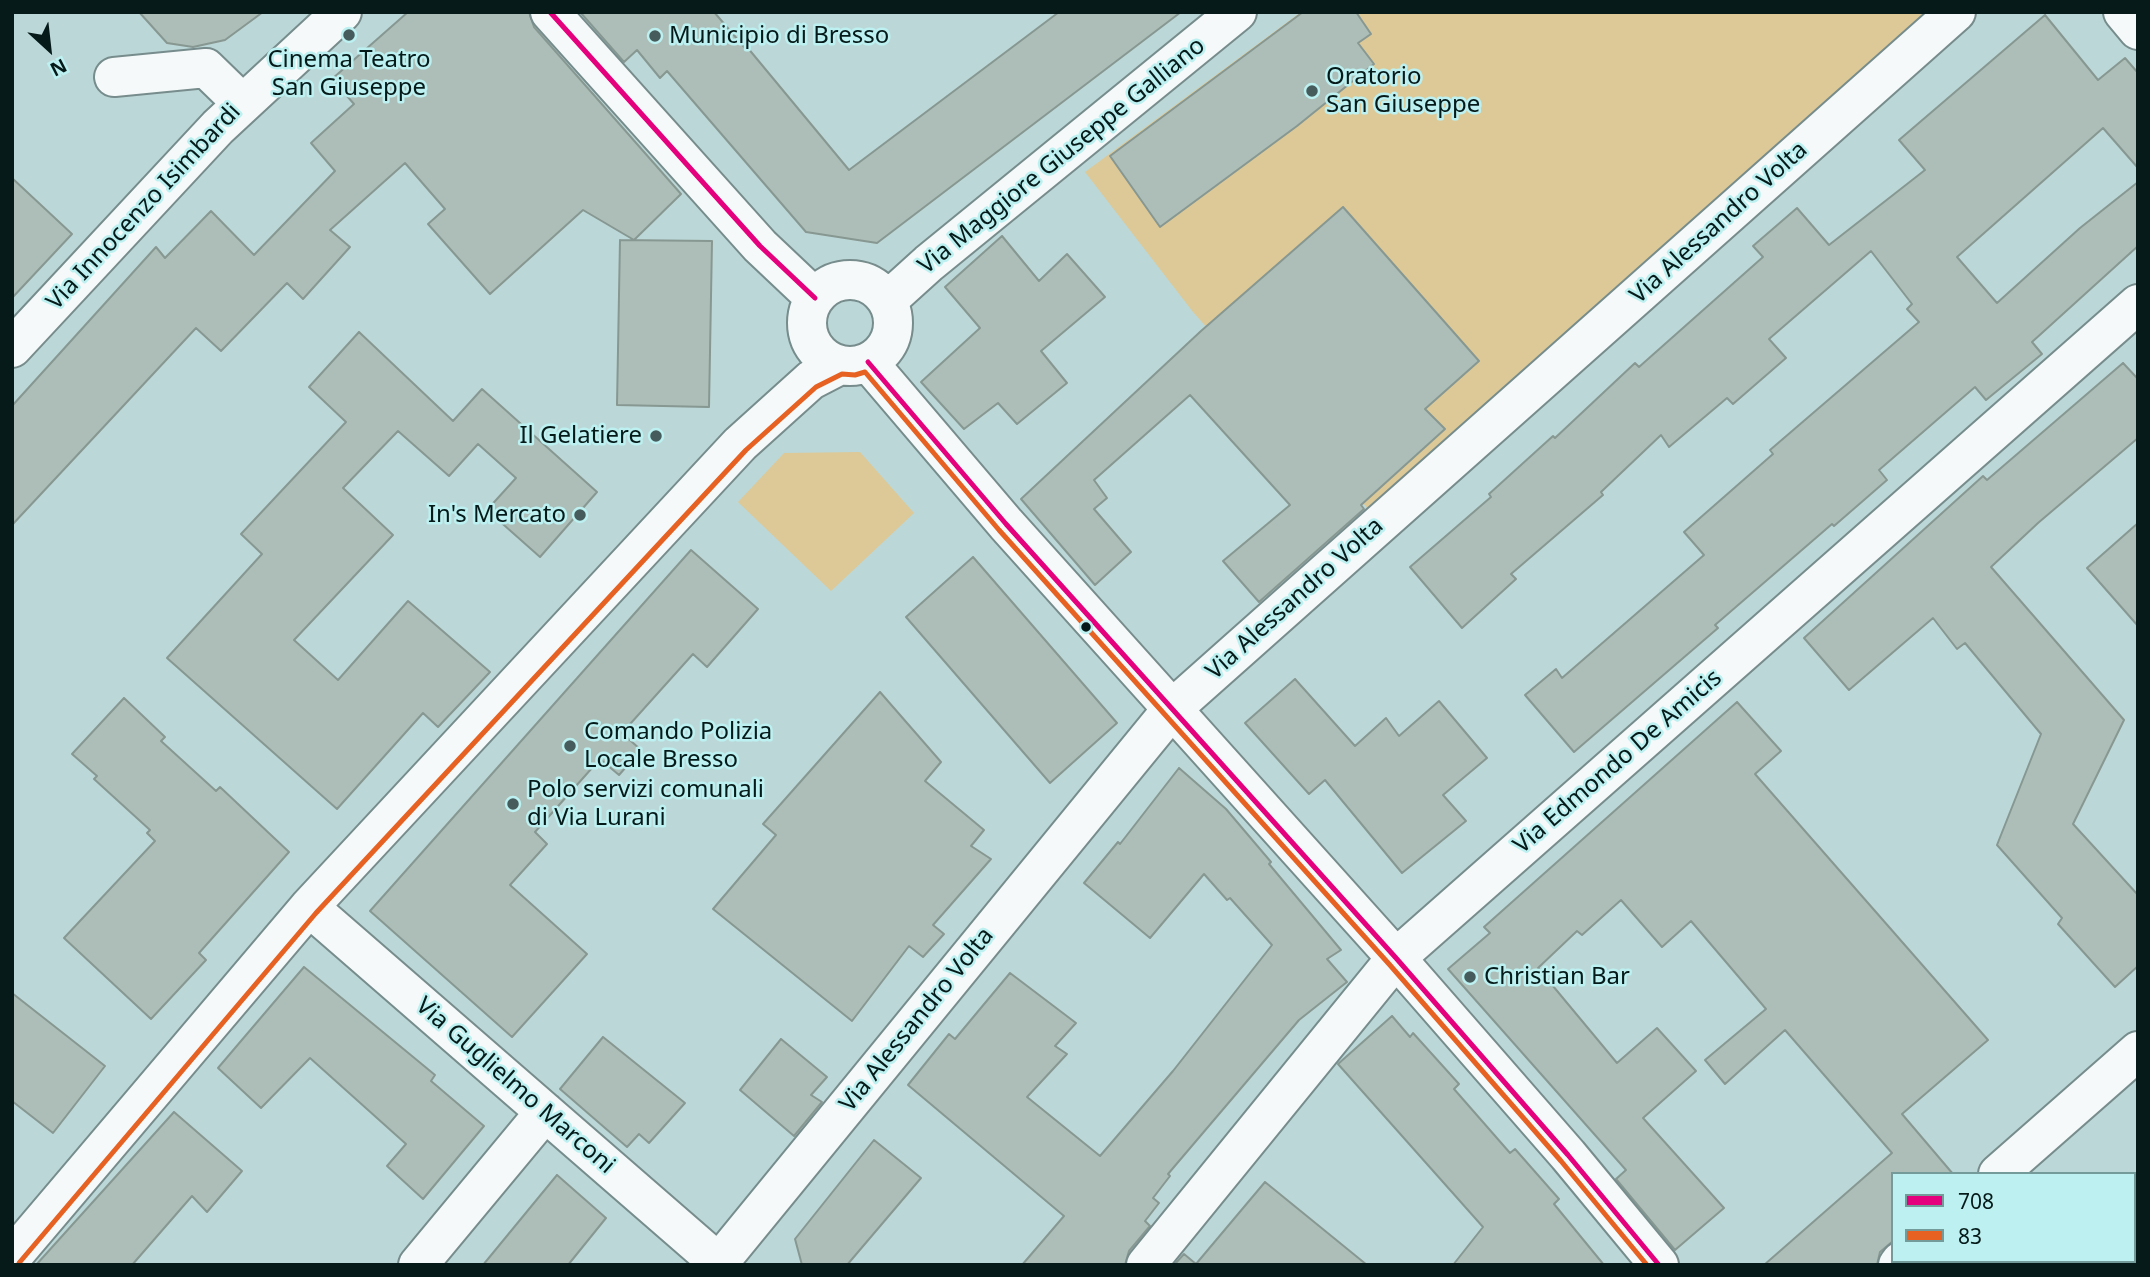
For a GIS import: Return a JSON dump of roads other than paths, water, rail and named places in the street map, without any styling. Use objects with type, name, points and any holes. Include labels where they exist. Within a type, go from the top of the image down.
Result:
[{"type":"street","name":"Via Innocenzo Isimbardi","points":[[12,348],[242,103],[342,12]]},
{"type":"street","points":[[550,12],[760,246],[815,298]]},
{"type":"street","name":"Via Maggiore Giuseppe Galliano","points":[[887,301],[1237,12]]},
{"type":"street","name":"Via Alessandro Volta","points":[[719,1264],[1172,709],[1955,12]]},
{"type":"street","points":[[2123,12],[2138,30]]},
{"type":"street","points":[[114,77],[206,68],[242,103]]},
{"type":"street","points":[[12,1257],[309,907],[740,444],[811,380],[854,364],[879,354],[888,343],[892,329],[892,315],[887,301],[878,290],[851,280],[825,288],[815,298],[807,325],[817,351],[827,359],[854,364],[1006,524],[1396,958],[1660,1265]]},
{"type":"street","name":"Via Edmondo De Amicis","points":[[1146,1265],[1396,958],[2138,303]]},
{"type":"street","name":"Via Guglielmo Marconi","points":[[309,907],[719,1264]]},
{"type":"street","points":[[2000,1172],[2138,1051]]},
{"type":"street","points":[[418,1265],[545,1112]]},
{"type":"place","name":"Cinema Teatro San Giuseppe","points":[[349,35]]},
{"type":"place","name":"Municipio di Bresso","points":[[655,36]]},
{"type":"place","name":"Oratorio San Giuseppe","points":[[1312,91]]},
{"type":"place","name":"Il Gelatiere","points":[[656,436]]},
{"type":"place","name":"In's Mercato","points":[[580,515]]},
{"type":"place","name":"Comando Polizia Locale Bresso","points":[[570,746]]},
{"type":"place","name":"Polo servizi comunali di Via Lurani","points":[[513,804]]},
{"type":"place","name":"Christian Bar","points":[[1470,977]]}]
